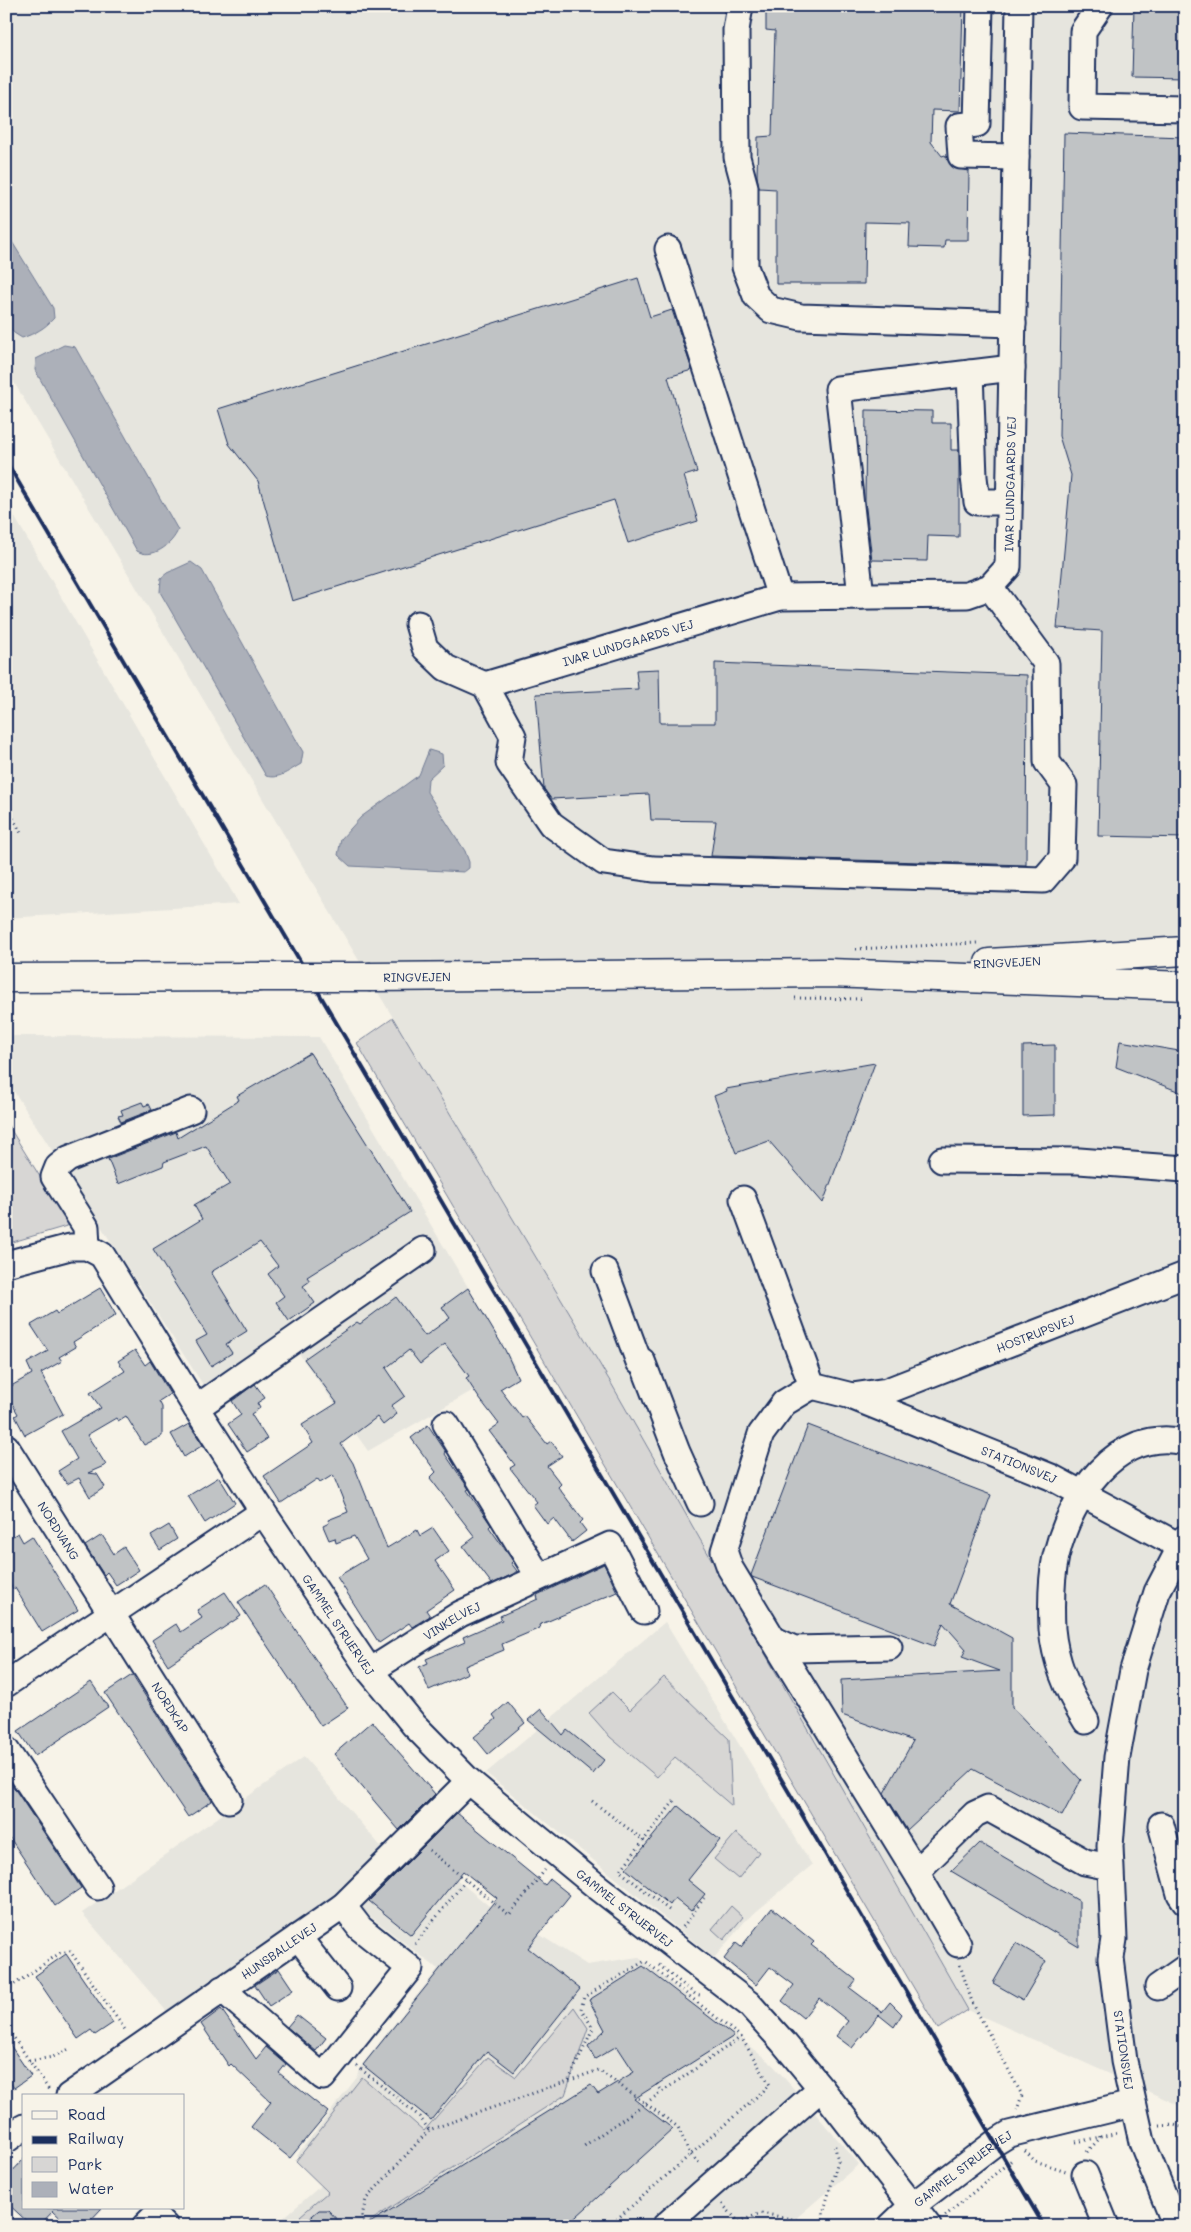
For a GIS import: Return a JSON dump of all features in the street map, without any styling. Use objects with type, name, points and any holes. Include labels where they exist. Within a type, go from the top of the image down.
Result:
[{"type":"main road","name":"RINGVEJEN","points":[[829,973],[1185,951]]},
{"type":"main road","name":"RINGVEJEN","points":[[6,978],[829,973],[1185,986]]},
{"type":"street","points":[[740,6],[736,30],[737,157],[745,187],[745,267],[756,296],[771,310],[801,317],[1013,324]]},
{"type":"street","points":[[980,6],[978,124],[959,126],[961,156],[1016,157]]},
{"type":"street","name":"IVAR LUNDGAARDS VEJ","points":[[485,685],[780,597],[967,595],[990,588],[1008,566],[1020,6]]},
{"type":"street","points":[[1100,6],[1083,31],[1082,107],[1185,109]]},
{"type":"street","points":[[668,249],[780,597]]},
{"type":"street","points":[[861,596],[838,389],[1012,368]]},
{"type":"street","points":[[970,373],[974,477],[977,502],[1009,502]]},
{"type":"street","points":[[418,624],[425,648],[446,668],[485,685],[513,736],[509,763],[545,817],[551,824],[604,862],[653,869],[1043,880],[1062,858],[1064,785],[1047,762],[1046,663],[990,588]]},
{"type":"street","points":[[6,1264],[70,1247],[94,1251],[86,1227],[54,1177],[58,1167],[68,1159],[191,1110]]},
{"type":"street","points":[[942,1160],[1078,1161],[1185,1169]]},
{"type":"street","points":[[743,1199],[812,1386]]},
{"type":"street","points":[[196,1408],[422,1250]]},
{"type":"street","name":"GAMMEL STRUERVEJ","points":[[94,1251],[263,1512],[370,1671],[414,1725],[468,1781],[558,1854],[662,1952],[749,2004],[821,2088],[912,2206],[996,2142],[1017,2143],[1094,2114],[1132,2104]]},
{"type":"street","points":[[605,1271],[676,1452],[700,1503]]},
{"type":"street","name":"HOSTRUPSVEJ","points":[[852,1396],[887,1392],[1185,1275]]},
{"type":"street","points":[[852,1396],[812,1386],[784,1403],[761,1434],[724,1551],[730,1568],[958,1944]]},
{"type":"street","name":"STATIONSVEJ","points":[[852,1396],[1051,1477],[1183,1545],[1157,1592],[1133,1670],[1117,1758],[1110,1866],[1114,1940],[1111,1958],[1124,2061],[1138,2129],[1161,2194],[1176,2226]]},
{"type":"street","points":[[446,1424],[539,1577]]},
{"type":"street","points":[[1086,1721],[1065,1683],[1052,1630],[1053,1579],[1057,1554],[1064,1530],[1082,1494],[1095,1475],[1122,1452],[1153,1441],[1185,1442]]},
{"type":"street","name":"NORDVANG","points":[[6,1447],[111,1614]]},
{"type":"street","points":[[6,1684],[263,1512]]},
{"type":"street","name":"VINKELVEJ","points":[[370,1671],[460,1614],[610,1545],[644,1611]]},
{"type":"street","name":"NORDKAP","points":[[111,1614],[229,1800]]},
{"type":"street","points":[[773,1639],[794,1649],[889,1647]]},
{"type":"street","points":[[6,1750],[98,1887]]},
{"type":"street","name":"HUNSBALLEVEJ","points":[[72,2094],[343,1906],[468,1781]]},
{"type":"street","points":[[919,1877],[920,1868],[975,1814],[988,1808],[1085,1862],[1110,1866]]},
{"type":"street","points":[[1161,1825],[1183,1895]]},
{"type":"street","points":[[222,1989],[323,2077],[410,1968],[360,1928],[343,1906]]},
{"type":"street","points":[[298,1937],[338,1988]]},
{"type":"street","points":[[1158,1987],[1185,1968]]},
{"type":"street","points":[[665,2226],[821,2088]]},
{"type":"street","points":[[1085,2174],[1106,2226]]},
{"type":"street","points":[[892,2226],[912,2206],[934,2223]]},
{"type":"street","points":[[145,2226],[155,2216],[165,2226]]},
{"type":"path","points":[[6,805],[21,833]]},
{"type":"path","points":[[854,949],[978,943]]},
{"type":"path","points":[[785,998],[865,999]]},
{"type":"path","points":[[669,1910],[620,1871],[645,1842],[675,1800]]},
{"type":"path","points":[[592,1801],[645,1842]]},
{"type":"path","points":[[412,1837],[509,1915],[558,1854]]},
{"type":"path","points":[[401,1961],[466,1880]]},
{"type":"path","points":[[704,1898],[662,1952],[695,1994],[705,1996]]},
{"type":"path","points":[[934,2223],[1007,2164],[1017,2143],[1022,2094],[972,2002],[960,1968],[958,1944]]},
{"type":"path","points":[[6,1990],[60,1953],[70,1951],[138,2048]]},
{"type":"path","points":[[570,2080],[593,2028],[581,2009],[584,1997],[645,1961],[741,2037],[770,2086],[609,2226]]},
{"type":"path","points":[[6,2026],[52,2094]]},
{"type":"path","points":[[584,2146],[741,2037]]},
{"type":"path","points":[[29,2061],[53,2057],[71,2048]]},
{"type":"path","points":[[341,2054],[419,2116],[429,2130]]},
{"type":"path","points":[[365,2226],[362,2216],[366,2199],[429,2130],[599,2070],[646,2102],[678,2127],[690,2154],[715,2182]]},
{"type":"path","points":[[657,2084],[662,2091]]},
{"type":"path","points":[[1094,2114],[1100,2138]]},
{"type":"path","points":[[1072,2143],[1138,2129]]},
{"type":"path","points":[[1017,2143],[1035,2161],[1061,2171],[1085,2174],[1088,2152],[1100,2138]]},
{"type":"path","points":[[820,2224],[838,2161],[834,2141]]},
{"type":"path","points":[[1017,2143],[1034,2150]]},
{"type":"path","points":[[735,2226],[761,2213],[826,2226]]},
{"type":"shaded area","points":[[6,6],[1185,6],[1185,2108],[968,2010],[611,1383],[6,369]]},
{"type":"shaded area","points":[[6,502],[239,904],[6,918]]},
{"type":"shaded area","points":[[6,1036],[319,1037],[515,1366],[368,1451],[298,1352],[218,1408],[6,1079]]},
{"type":"shaded area","points":[[665,1622],[812,1865],[746,1920],[714,1958],[486,1773]]},
{"type":"shaded area","points":[[304,1757],[383,1849],[400,1833],[489,1906],[520,1922],[587,1965],[638,1957],[773,2065],[859,2164],[787,2226],[274,2226],[325,2182],[297,2155],[358,2076],[361,2066],[438,1969],[339,1892],[168,2013],[82,1913]]},
{"type":"green space","points":[[393,1018],[611,1383],[968,2010],[938,2029],[357,1043]]},
{"type":"green space","points":[[6,1122],[70,1225],[6,1244]]},
{"type":"green space","points":[[664,1677],[729,1739],[732,1806],[675,1757],[657,1777],[610,1737],[589,1713],[612,1692],[630,1710]]},
{"type":"green space","points":[[736,1833],[759,1852],[738,1879],[714,1859]]},
{"type":"green space","points":[[731,1906],[743,1917],[724,1940],[712,1929]]},
{"type":"green space","points":[[574,2007],[588,2028],[565,2095],[370,2221],[373,2226],[308,2226],[300,2216],[328,2192],[296,2161],[362,2077],[424,2131],[488,2057],[516,2077]]},
{"type":"water","points":[[6,232],[53,308],[54,318],[50,322],[40,330],[22,338],[14,333],[6,321]]},
{"type":"water","points":[[64,345],[75,347],[178,530],[171,541],[161,550],[149,554],[137,551],[35,370],[36,359]]},
{"type":"water","points":[[191,562],[202,570],[303,752],[301,764],[284,774],[275,777],[266,776],[160,592],[161,578],[167,573]]},
{"type":"water","points":[[429,750],[442,754],[443,765],[428,779],[427,792],[465,851],[469,868],[464,872],[350,866],[338,855],[341,839],[361,817],[419,775]]},
{"type":"building","points":[[963,6],[960,111],[932,110],[931,142],[942,156],[945,155],[954,168],[969,171],[968,240],[945,240],[944,248],[909,247],[910,223],[865,222],[864,284],[776,284],[776,189],[759,188],[757,176],[758,137],[772,136],[775,31],[766,30],[766,7]]},
{"type":"building","points":[[1134,6],[1185,6],[1185,78],[1132,77]]},
{"type":"building","points":[[1064,133],[1185,137],[1185,838],[1098,836],[1102,631],[1057,628],[1071,475],[1059,436]]},
{"type":"building","points":[[638,278],[650,317],[672,310],[692,370],[668,377],[697,472],[684,476],[698,521],[628,543],[614,500],[292,601],[258,481],[229,444],[218,409]]},
{"type":"building","points":[[866,410],[932,411],[932,423],[951,423],[951,450],[959,450],[959,537],[928,536],[927,561],[872,560],[865,500]]},
{"type":"building","points":[[715,663],[1027,675],[1026,865],[711,856],[716,821],[651,820],[649,794],[551,799],[544,789],[536,694],[638,689],[636,670],[659,669],[660,723],[715,723]]},
{"type":"building","points":[[1120,1041],[1185,1052],[1185,1094],[1116,1067]]},
{"type":"building","points":[[1055,1045],[1055,1115],[1023,1116],[1023,1046]]},
{"type":"building","points":[[310,1053],[410,1212],[307,1277],[310,1281],[303,1286],[315,1303],[289,1321],[276,1302],[284,1296],[268,1274],[278,1266],[260,1242],[211,1272],[247,1331],[226,1344],[232,1353],[211,1366],[196,1341],[207,1335],[153,1249],[202,1219],[194,1205],[230,1184],[206,1146],[164,1162],[163,1166],[118,1184],[108,1159],[176,1132],[178,1138],[239,1100],[237,1096]]},
{"type":"building","points":[[875,1063],[823,1203],[769,1141],[736,1153],[714,1096],[727,1091],[726,1089]]},
{"type":"building","points":[[142,1102],[144,1106],[149,1104],[152,1110],[121,1122],[118,1116],[123,1115],[121,1110]]},
{"type":"building","points":[[100,1288],[116,1315],[73,1342],[76,1347],[59,1357],[62,1361],[41,1373],[63,1414],[25,1435],[15,1416],[18,1414],[6,1393],[6,1389],[32,1374],[27,1363],[48,1351],[31,1325],[55,1311],[57,1314]]},
{"type":"building","points":[[468,1288],[505,1350],[518,1378],[500,1389],[522,1418],[525,1416],[547,1444],[551,1441],[562,1456],[547,1466],[561,1484],[558,1487],[583,1520],[580,1523],[586,1531],[572,1542],[554,1518],[547,1524],[533,1505],[537,1502],[510,1468],[515,1465],[489,1431],[499,1424],[479,1398],[466,1378],[469,1376],[445,1344],[420,1364],[409,1350],[386,1368],[405,1396],[391,1406],[397,1414],[383,1425],[377,1417],[341,1444],[353,1463],[387,1548],[417,1530],[420,1536],[433,1528],[449,1551],[435,1561],[455,1590],[426,1610],[430,1616],[412,1627],[409,1623],[379,1643],[337,1577],[367,1559],[354,1536],[336,1543],[335,1538],[329,1540],[323,1526],[329,1523],[328,1520],[348,1512],[333,1475],[320,1483],[317,1479],[281,1503],[264,1476],[313,1443],[302,1425],[337,1403],[304,1359],[357,1322],[360,1324],[396,1297],[425,1336],[450,1318],[442,1307]]},
{"type":"building","points":[[135,1350],[145,1365],[150,1361],[170,1394],[159,1401],[162,1407],[162,1436],[144,1445],[126,1416],[118,1421],[116,1418],[87,1435],[106,1465],[88,1473],[97,1474],[105,1487],[90,1497],[79,1478],[67,1484],[58,1471],[77,1459],[61,1431],[101,1408],[90,1393],[125,1371],[118,1361]]},
{"type":"building","points":[[255,1384],[265,1398],[257,1403],[260,1408],[251,1414],[267,1439],[247,1452],[228,1424],[241,1415],[232,1401]]},
{"type":"building","points":[[189,1424],[203,1445],[184,1457],[171,1434]]},
{"type":"building","points":[[428,1425],[469,1489],[467,1490],[491,1525],[489,1527],[513,1561],[511,1563],[517,1571],[513,1574],[492,1584],[463,1546],[475,1537],[430,1478],[436,1472],[411,1438]]},
{"type":"building","points":[[808,1425],[991,1495],[950,1604],[1012,1638],[1012,1707],[1081,1780],[1062,1816],[973,1769],[907,1830],[884,1793],[913,1741],[842,1715],[841,1680],[1000,1671],[962,1657],[966,1649],[943,1623],[934,1646],[752,1577],[751,1575]]},
{"type":"building","points":[[219,1477],[235,1503],[205,1523],[188,1496]]},
{"type":"building","points":[[169,1525],[177,1539],[160,1550],[151,1536]]},
{"type":"building","points":[[18,1533],[23,1542],[32,1536],[78,1610],[42,1632],[15,1588],[13,1589],[6,1577],[6,1540]]},
{"type":"building","points":[[102,1535],[114,1554],[124,1547],[139,1570],[116,1585],[107,1572],[104,1575],[85,1546]]},
{"type":"building","points":[[604,1564],[617,1592],[539,1625],[540,1628],[502,1644],[504,1650],[465,1666],[468,1673],[429,1690],[419,1667],[428,1663],[426,1659],[465,1642],[463,1637],[502,1620],[500,1616],[538,1599],[537,1595]]},
{"type":"building","points":[[265,1584],[348,1708],[321,1726],[238,1602]]},
{"type":"building","points":[[225,1592],[241,1616],[168,1665],[152,1640],[176,1624],[181,1632],[202,1618],[197,1610]]},
{"type":"building","points":[[132,1675],[212,1801],[188,1817],[105,1693]]},
{"type":"building","points":[[91,1682],[108,1707],[35,1756],[18,1731]]},
{"type":"building","points":[[508,1702],[525,1723],[488,1754],[474,1737],[496,1719],[493,1715]]},
{"type":"building","points":[[541,1709],[563,1735],[567,1730],[604,1760],[593,1774],[528,1720]]},
{"type":"building","points":[[372,1721],[435,1794],[399,1830],[334,1754]]},
{"type":"building","points":[[6,1776],[81,1888],[55,1906],[6,1832]]},
{"type":"building","points":[[678,1806],[720,1840],[688,1880],[705,1894],[691,1911],[675,1898],[670,1905],[626,1869]]},
{"type":"building","points":[[457,1813],[545,1885],[550,1879],[570,1895],[528,1948],[580,1989],[514,2072],[487,2051],[431,2120],[363,2065],[497,1898],[463,1871],[411,1935],[369,1901]]},
{"type":"building","points":[[980,1843],[1079,1901],[1079,1947],[951,1871]]},
{"type":"building","points":[[772,1908],[814,1942],[811,1945],[856,1980],[850,1988],[882,2012],[890,2002],[902,2014],[894,2027],[879,2015],[852,2048],[836,2036],[848,2021],[819,1998],[803,2018],[782,2001],[794,1985],[770,1967],[756,1985],[724,1959],[736,1943],[741,1947]]},
{"type":"building","points":[[1016,1943],[1046,1961],[1023,2000],[993,1983]]},
{"type":"building","points":[[66,1954],[113,2023],[95,2035],[91,2030],[78,2039],[35,1976]]},
{"type":"building","points":[[643,1966],[734,2036],[634,2099],[673,2129],[566,2226],[365,2226],[591,2085],[598,2094],[634,2072],[617,2046],[595,2059],[588,2046],[605,2030],[589,2000]]},
{"type":"building","points":[[279,1969],[293,1990],[269,2006],[255,1985]]},
{"type":"building","points":[[221,2009],[256,2059],[266,2047],[286,2064],[279,2073],[328,2112],[290,2158],[251,2127],[271,2102],[231,2064],[229,2066],[201,2024]]},
{"type":"building","points":[[297,2015],[326,2038],[316,2051],[287,2027]]},
{"type":"building","points":[[6,2039],[31,2076],[14,2088],[6,2077]]},
{"type":"building","points":[[22,2161],[22,2210],[100,2210],[85,2226],[69,2226],[53,2211],[39,2226],[32,2226],[6,2202],[6,2178]]},
{"type":"building","points":[[319,2210],[328,2210],[343,2226],[300,2226]]},
{"type":"railway","points":[[6,461],[1044,2226]]}]
